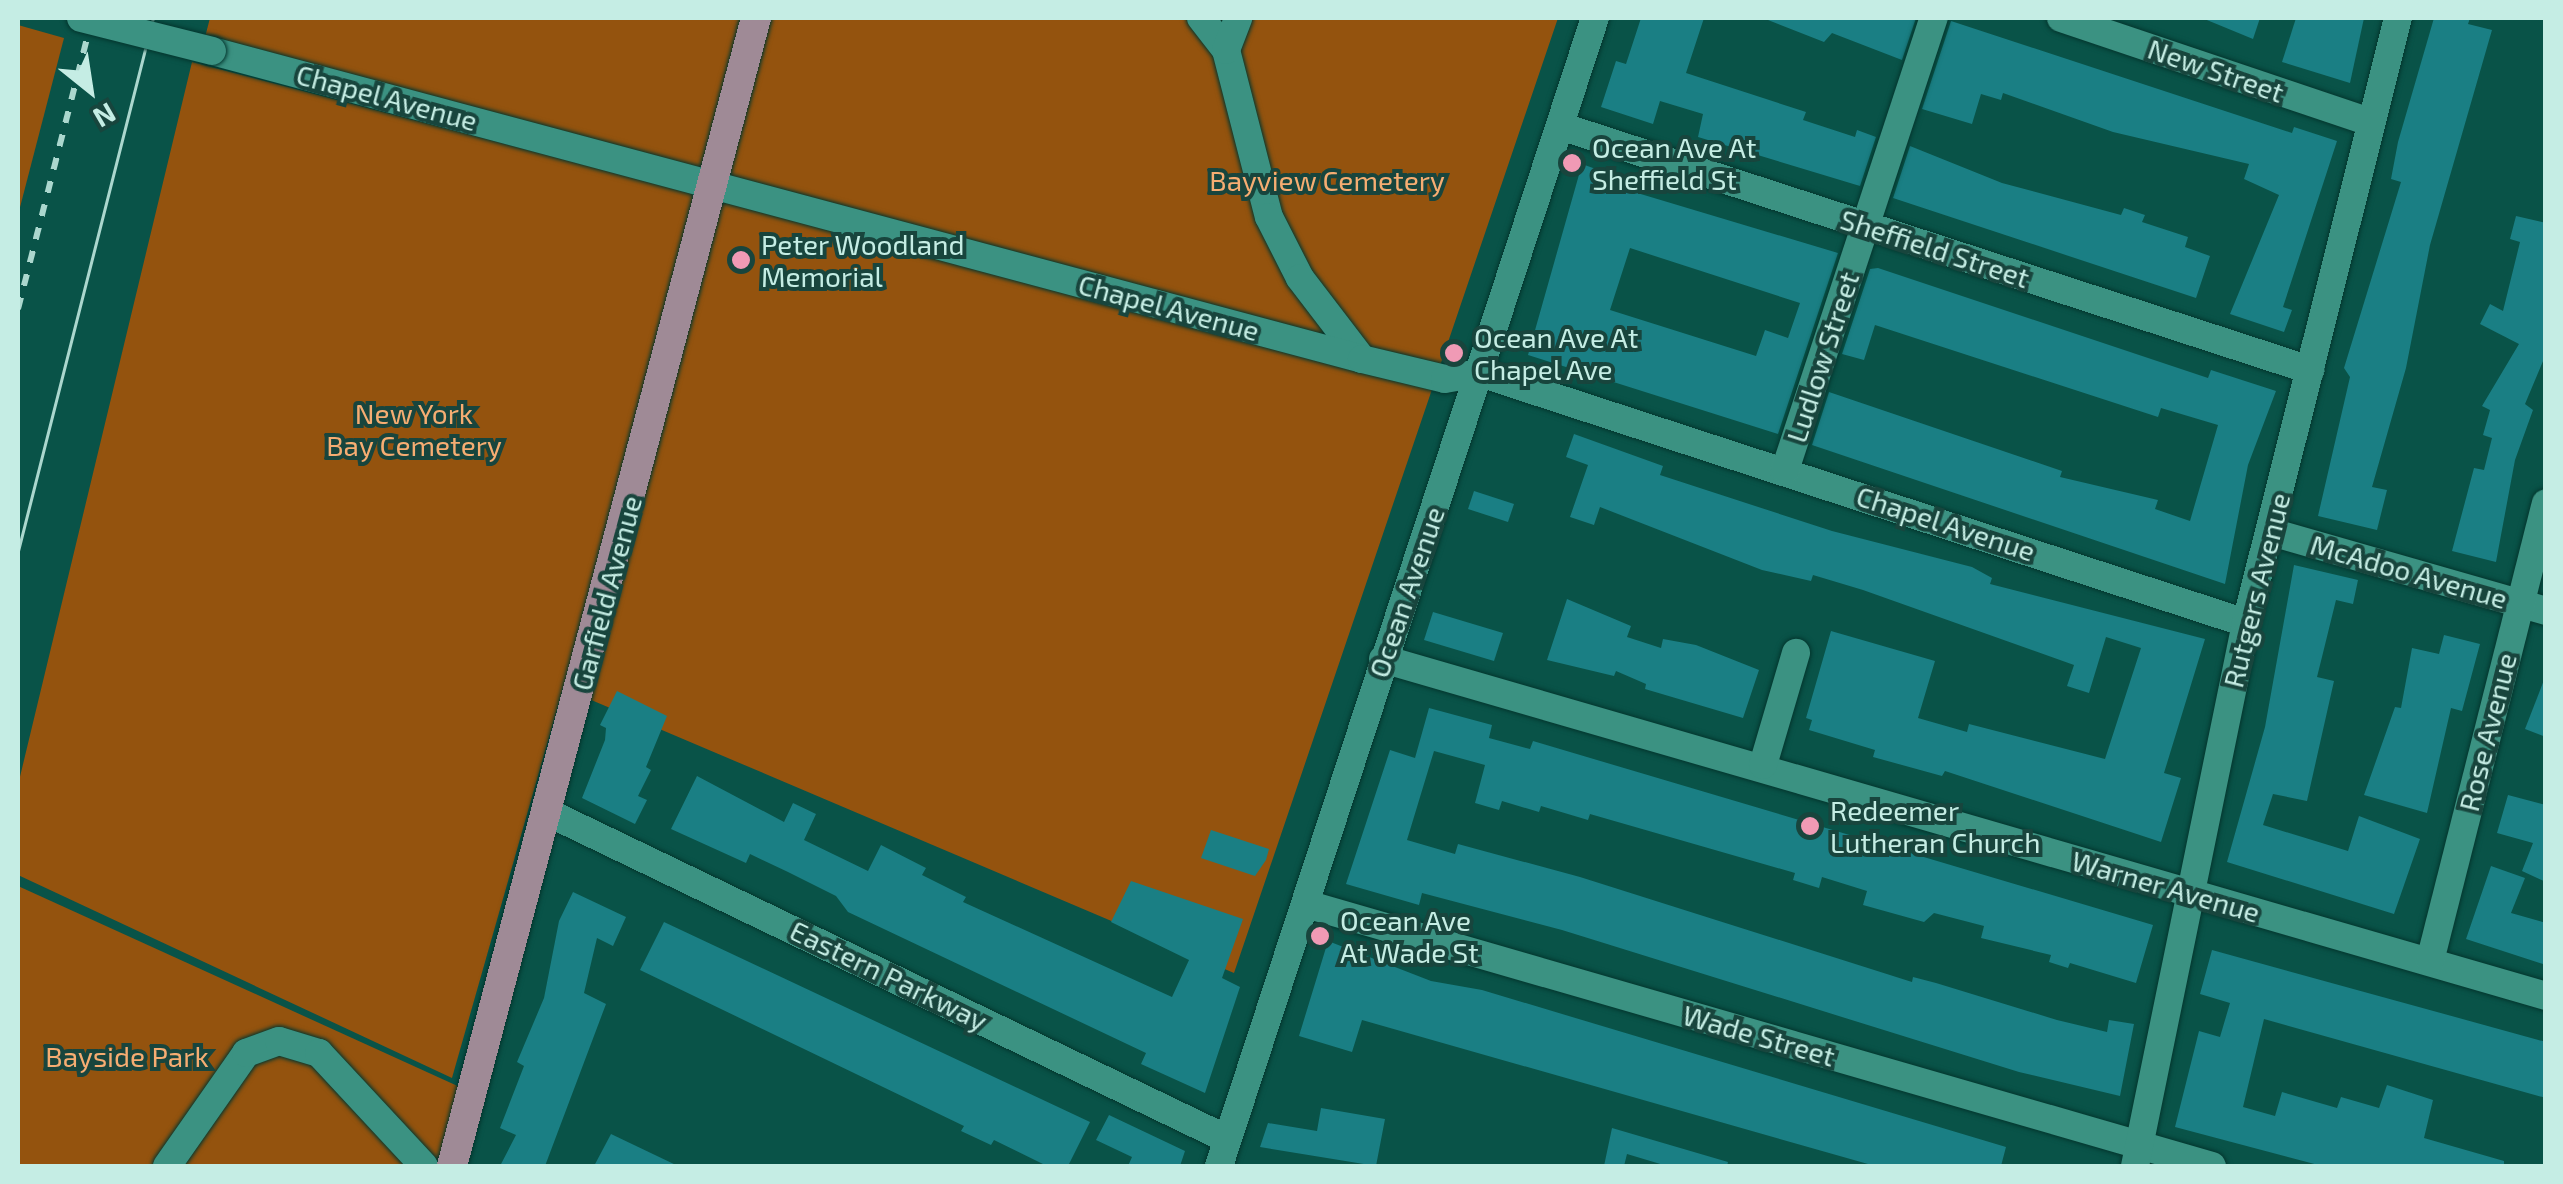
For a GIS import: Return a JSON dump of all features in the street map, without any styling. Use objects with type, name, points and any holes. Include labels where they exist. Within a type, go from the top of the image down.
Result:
[{"type":"main road","name":"Garfield Avenue","points":[[452,1166],[550,813],[756,18]]},
{"type":"street","name":"Chapel Avenue","points":[[80,18],[1362,360],[1445,379],[1480,373],[2246,623]]},
{"type":"street","points":[[1201,18],[1226,50],[1269,217],[1300,278],[1362,360]]},
{"type":"street","points":[[1226,50],[1238,18]]},
{"type":"street","name":"Ocean Avenue","points":[[1219,1166],[1595,18]]},
{"type":"street","name":"Ludlow Street","points":[[1786,470],[1934,18]]},
{"type":"street","name":"New Street","points":[[2062,18],[2370,122]]},
{"type":"street","name":"Rutgers Avenue","points":[[2137,1156],[2187,894],[2246,623],[2398,18]]},
{"type":"street","name":"Sheffield Street","points":[[1560,126],[2310,370]]},
{"type":"street","name":"Rose Avenue","points":[[2430,961],[2533,607],[2546,503]]},
{"type":"street","name":"McAdoo Avenue","points":[[2271,532],[2533,607]]},
{"type":"street","points":[[1763,765],[1796,653]]},
{"type":"street","name":"Warner Avenue","points":[[1383,658],[1763,765],[2187,894],[2546,996]]},
{"type":"street","name":"Eastern Parkway","points":[[550,813],[1228,1139]]},
{"type":"street","name":"Wade Street","points":[[1306,904],[2137,1156],[2212,1166]]},
{"type":"street","points":[[167,1166],[246,1053],[279,1041],[319,1053],[424,1166]]},
{"type":"green space","name":"New York Bay Cemetery","points":[[210,18],[1558,18],[1234,973],[563,688],[452,1078],[18,875],[18,785],[192,62],[685,191],[204,41]]},
{"type":"green space","points":[[18,25],[64,38],[18,215]]},
{"type":"green space","name":"Bayside Park","points":[[18,886],[462,1088],[452,1166],[18,1166]]},
{"type":"building","points":[[1641,18],[1704,18],[1686,73],[1806,112],[1803,120],[1855,137],[1857,130],[1876,137],[1860,186],[1698,137],[1703,114],[1660,101],[1653,124],[1601,107],[1616,61],[1626,64]]},
{"type":"building","points":[[1763,18],[1916,18],[1902,60],[1832,33],[1824,42]]},
{"type":"building","points":[[2202,18],[2260,18],[2253,39]]},
{"type":"building","points":[[2296,18],[2364,18],[2350,83],[2282,62]]},
{"type":"building","points":[[2434,18],[2470,18],[2468,24],[2492,30],[2430,245],[2406,368],[2372,487],[2387,490],[2377,530],[2318,516],[2350,377],[2344,368],[2401,182],[2391,179],[2398,142]]},
{"type":"building","points":[[1951,21],[2292,133],[2294,127],[2337,141],[2283,307],[2292,310],[2284,332],[2230,314],[2279,195],[2244,179],[2249,164],[2113,132],[2003,93],[2001,100],[1981,94],[1972,124],[1922,109]]},
{"type":"building","points":[[1910,146],[2002,183],[2121,215],[2124,208],[2145,215],[2142,222],[2188,237],[2185,247],[2210,256],[2196,298],[1893,198]]},
{"type":"building","points":[[1582,164],[1604,172],[1601,180],[1634,192],[1838,253],[1778,434],[1528,355]],"holes":[[[1630,248],[1800,303],[1788,338],[1765,330],[1756,356],[1610,310]]]},
{"type":"building","points":[[2516,216],[2546,223],[2546,354],[2525,404],[2533,410],[2515,460],[2496,562],[2452,551],[2474,468],[2484,470],[2492,438],[2483,435],[2490,410],[2482,406],[2519,344],[2480,324],[2490,304],[2503,311],[2520,242],[2510,239]]},
{"type":"building","points":[[1878,268],[2208,378],[2211,370],[2276,391],[2248,465],[2225,584],[1812,445],[1829,392],[2062,471],[2060,477],[2158,500],[2155,509],[2190,521],[2218,425],[2161,408],[2158,417],[1875,325],[1864,360],[1842,354],[1870,269]]},
{"type":"building","points":[[1574,434],[1663,466],[1660,475],[1832,531],[1972,567],[1992,578],[1990,584],[2205,639],[2164,773],[2181,778],[2161,842],[1945,771],[1942,776],[1873,757],[1875,750],[1809,730],[1812,720],[1806,718],[1831,631],[1935,661],[1918,718],[1967,732],[1969,724],[2105,759],[2141,648],[2106,637],[2089,693],[2067,686],[2074,665],[1863,590],[1813,575],[1811,581],[1762,570],[1600,507],[1594,525],[1570,517],[1588,465],[1566,457]]},
{"type":"building","points":[[1474,491],[1514,504],[1508,522],[1468,509]]},
{"type":"building","points":[[2294,565],[2358,580],[2353,604],[2336,600],[2317,677],[2334,681],[2307,801],[2273,794],[2263,825],[2348,851],[2359,816],[2420,839],[2394,914],[2227,862],[2265,727]]},
{"type":"building","points":[[1567,599],[1631,626],[1627,637],[1661,648],[1663,639],[1696,645],[1759,670],[1743,718],[1645,689],[1646,684],[1616,671],[1614,676],[1547,660]]},
{"type":"building","points":[[1433,612],[1503,633],[1494,661],[1424,640]]},
{"type":"building","points":[[2444,635],[2480,644],[2462,711],[2451,708],[2427,813],[2364,795],[2395,707],[2401,708],[2412,648],[2439,654]]},
{"type":"building","points":[[2546,680],[2546,737],[2525,729]]},
{"type":"building","points":[[617,691],[667,716],[646,767],[651,770],[638,796],[647,800],[635,824],[582,798],[605,740],[606,728],[600,725]]},
{"type":"building","points":[[1429,708],[1492,725],[1489,738],[1530,749],[1533,741],[2153,925],[2136,983],[2070,963],[2068,968],[2049,962],[2051,955],[1981,938],[1984,926],[1934,913],[1924,922],[1863,905],[1867,891],[1822,877],[1819,888],[1793,880],[1795,873],[1590,814],[1588,820],[1541,806],[1539,812],[1502,801],[1499,810],[1475,803],[1485,765],[1434,751],[1407,840],[1455,854],[1458,844],[1580,877],[1912,982],[1913,977],[1936,983],[2057,1020],[2107,1032],[2109,1020],[2134,1024],[2120,1096],[2019,1072],[1562,930],[1422,893],[1419,905],[1346,884],[1390,750],[1415,758]]},
{"type":"building","points":[[697,776],[784,822],[793,803],[816,814],[804,840],[868,871],[881,845],[926,868],[922,875],[966,897],[963,902],[1172,997],[1189,960],[1111,922],[1131,881],[1243,919],[1222,978],[1240,987],[1205,1093],[1141,1064],[1146,1053],[848,912],[836,896],[788,872],[750,854],[746,863],[671,829]]},
{"type":"building","points":[[2508,795],[2546,805],[2546,882],[2522,871],[2533,843],[2497,833]]},
{"type":"building","points":[[1211,830],[1269,849],[1255,876],[1201,858]]},
{"type":"building","points":[[2491,866],[2525,878],[2511,913],[2546,923],[2546,965],[2466,939]]},
{"type":"building","points":[[573,892],[626,917],[613,946],[597,938],[584,993],[606,1004],[545,1166],[500,1166],[516,1135],[500,1128],[524,1066],[517,1062],[544,998],[559,921]]},
{"type":"building","points":[[664,922],[1090,1122],[1068,1166],[1047,1166],[994,1140],[991,1145],[961,1131],[964,1126],[640,970]]},
{"type":"building","points":[[1328,941],[1431,981],[1482,990],[2006,1147],[2001,1166],[1875,1166],[1362,1020],[1352,1052],[1299,1036]]},
{"type":"building","points":[[2212,950],[2546,1042],[2546,1098],[2264,1019],[2243,1107],[2275,1116],[2282,1092],[2337,1108],[2341,1097],[2379,1108],[2387,1085],[2433,1100],[2424,1138],[2504,1161],[2504,1166],[2322,1166],[2175,1127],[2199,1031],[2220,1037],[2230,1003],[2200,994]]},
{"type":"building","points":[[1321,1108],[1385,1119],[1376,1166],[1260,1147],[1268,1123],[1317,1131]]},
{"type":"building","points":[[1109,1115],[1185,1151],[1180,1166],[1128,1166],[1132,1157],[1096,1140]]},
{"type":"building","points":[[1612,1128],[1728,1162],[1727,1166],[1667,1166],[1627,1154],[1624,1166],[1604,1166]]},
{"type":"building","points":[[611,1134],[678,1166],[594,1166]]},
{"type":"tram line","points":[[18,551],[153,18]]},
{"type":"railway","points":[[18,309],[92,18]]},
{"type":"place","name":"Ocean Ave At Sheffield St","points":[[1572,163]]},
{"type":"place","name":"Peter Woodland Memorial","points":[[741,260]]},
{"type":"place","name":"Ocean Ave At Chapel Ave","points":[[1454,353]]},
{"type":"place","name":"Redeemer Lutheran Church","points":[[1810,826]]},
{"type":"place","name":"Ocean Ave At Wade St","points":[[1320,936]]},
{"type":"park label","name":"Bayview Cemetery","points":[[1327,180]]}]
